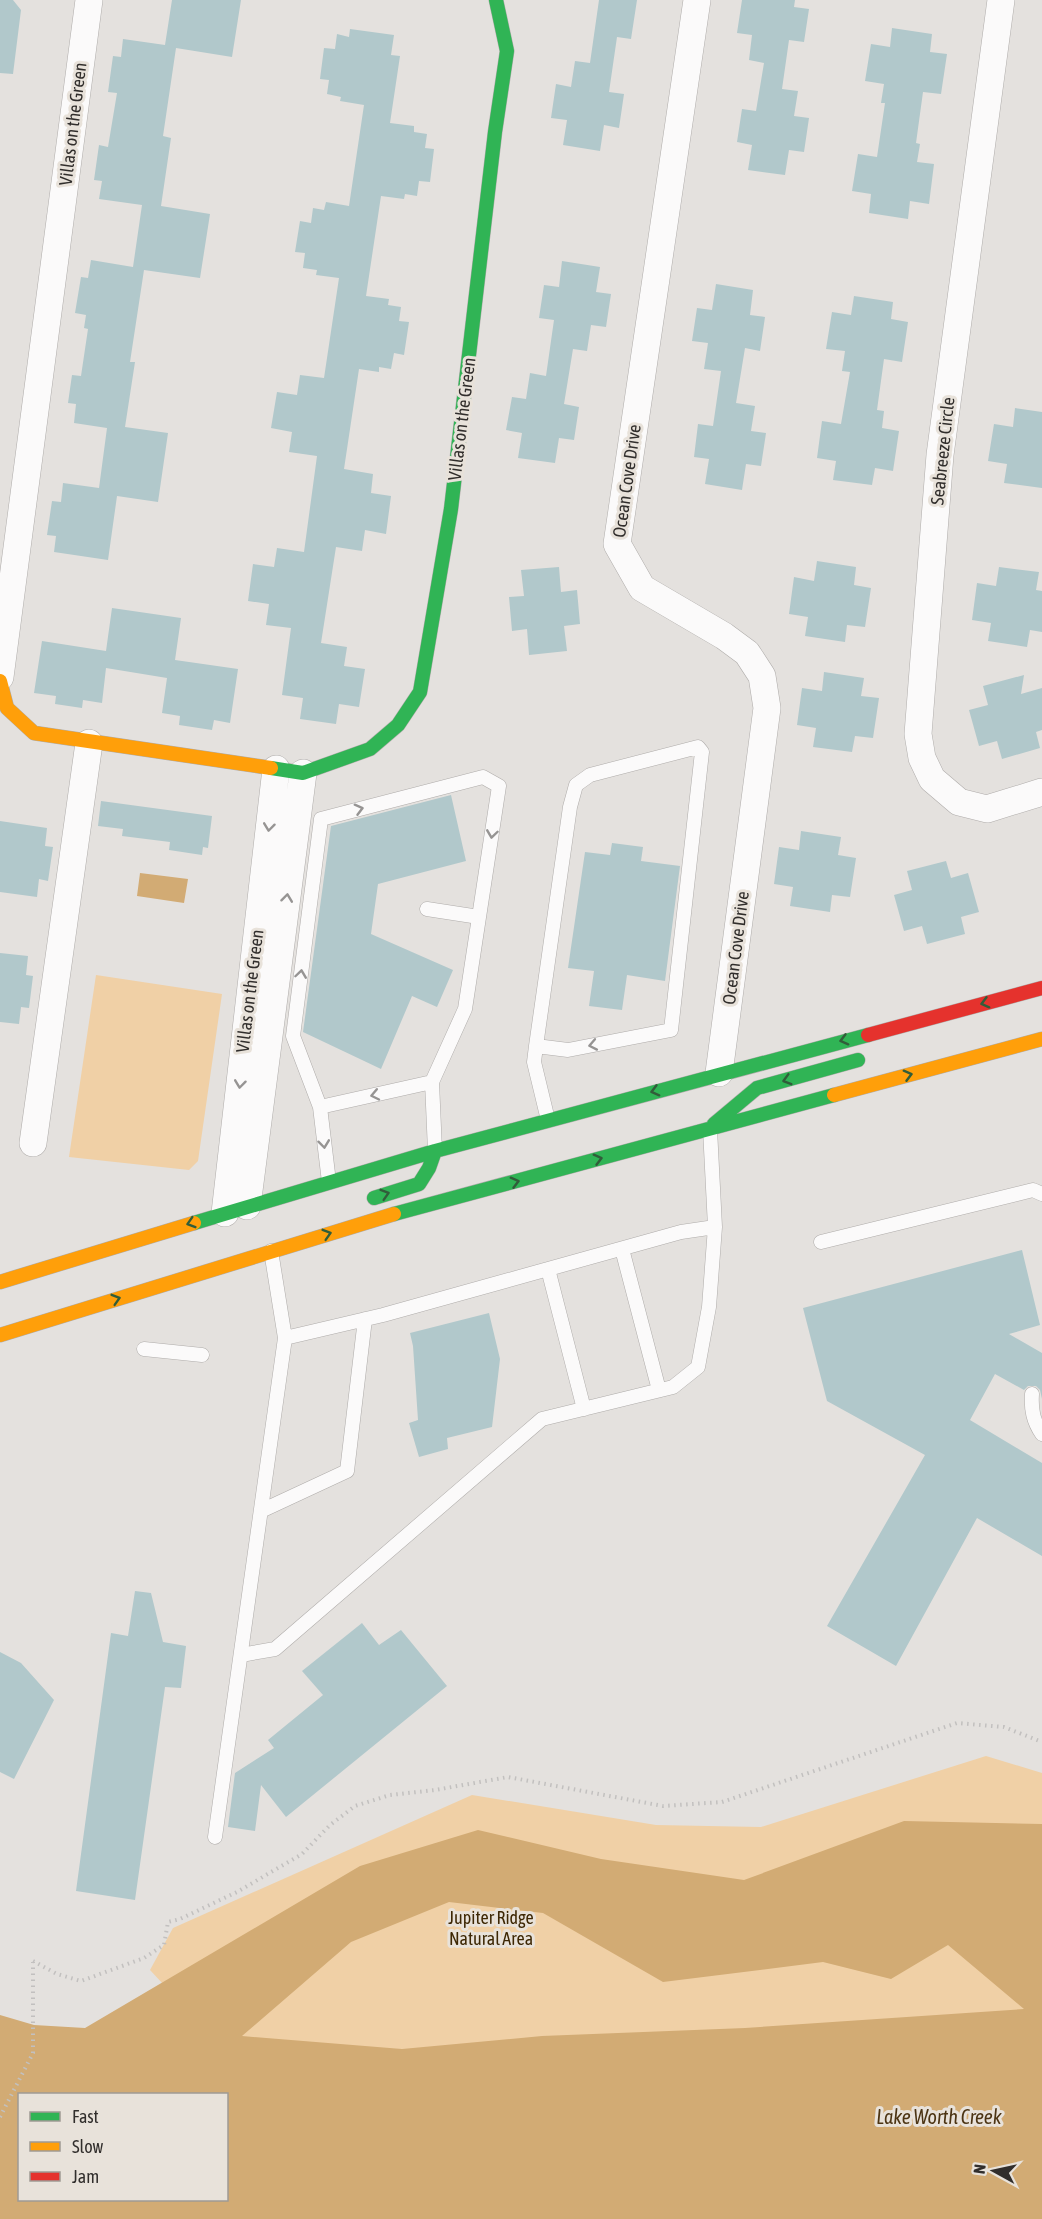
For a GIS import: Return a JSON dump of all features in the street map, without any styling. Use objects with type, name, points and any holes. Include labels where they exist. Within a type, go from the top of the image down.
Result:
[{"type":"main road","name":"Villas on the Green","points":[[0,681],[7,708],[34,733],[89,743],[303,773],[370,748],[398,724],[420,692],[451,508],[495,132],[507,51],[496,0]]},
{"type":"main road","points":[[0,1282],[236,1209],[435,1151],[1042,988]]},
{"type":"main road","points":[[1022,1008],[1042,999]]},
{"type":"main road","points":[[0,1335],[380,1218],[1042,1039]]},
{"type":"main road","points":[[710,1129],[757,1088],[868,1057]]},
{"type":"main road","points":[[364,1201],[419,1184],[429,1168],[435,1151]]},
{"type":"main road","points":[[57,1317],[92,1292]]},
{"type":"street","name":"Villas on the Green","points":[[0,676],[89,0]]},
{"type":"street","name":"Ocean Cove Drive","points":[[696,0],[618,544],[642,588],[724,636],[747,653],[762,676],[767,708],[719,1073]]},
{"type":"street","name":"Seabreeze Circle","points":[[1001,0],[940,455],[918,734],[922,758],[932,779],[959,802],[987,809],[1042,792]]},
{"type":"street","points":[[33,1143],[89,743]]},
{"type":"street","name":"Villas on the Green","points":[[236,1209],[276,769]]},
{"type":"street","name":"Villas on the Green","points":[[236,1209],[303,773]]},
{"type":"lane","points":[[536,1046],[568,1050],[670,1030],[702,752],[698,747],[591,775],[576,785],[570,807],[536,1046],[534,1062],[548,1120]]},
{"type":"lane","points":[[329,1182],[320,1107],[293,1036],[321,819],[483,777],[499,786],[465,1009],[432,1082],[435,1151]]},
{"type":"lane","points":[[427,909],[479,917]]},
{"type":"lane","points":[[320,1107],[432,1082]]},
{"type":"lane","points":[[240,1655],[275,1648],[542,1419],[673,1387],[698,1366],[709,1306],[714,1227],[710,1129]]},
{"type":"lane","points":[[821,1242],[1033,1190],[1042,1194]]},
{"type":"lane","points":[[285,1338],[364,1319],[681,1232],[714,1227]]},
{"type":"lane","points":[[622,1248],[659,1390]]},
{"type":"lane","points":[[215,1837],[285,1338],[271,1251]]},
{"type":"lane","points":[[548,1269],[584,1409]]},
{"type":"lane","points":[[261,1511],[346,1471],[364,1319]]},
{"type":"lane","points":[[144,1349],[202,1355]]},
{"type":"lane","points":[[1032,1394],[1031,1409],[1036,1425],[1042,1434]]},
{"type":"path","points":[[0,2117],[33,2053],[33,1961],[57,1974],[81,1981],[144,1958],[164,1945],[168,1922],[180,1919],[237,1892],[302,1854],[330,1825],[355,1806],[390,1795],[435,1790],[508,1777],[663,1806],[722,1802],[957,1723],[1004,1726],[1042,1742]]},
{"type":"green space","points":[[96,975],[222,994],[198,1161],[189,1170],[69,1157]]},
{"type":"green space","name":"Jupiter Ridge Natural Area","points":[[986,1756],[1042,1773],[1042,2031],[589,2064],[244,2046],[163,1984],[150,1970],[173,1928],[472,1795],[656,1825],[761,1827]]},
{"type":"water","points":[[140,873],[188,879],[184,903],[137,896]]},
{"type":"water","name":"Lake Worth Creek","points":[[904,1821],[1042,1824],[1042,2219],[0,2219],[0,2015],[34,2025],[85,2028],[360,1866],[478,1830],[601,1859],[744,1880]],"holes":[[[449,1902],[543,1913],[663,1982],[823,1962],[891,1979],[948,1945],[1024,2009],[745,2028],[542,2036],[402,2049],[242,2036],[351,1942]]]},
{"type":"building","points":[[0,0],[13,0],[21,10],[13,74],[0,73]]},
{"type":"building","points":[[172,0],[241,0],[232,57],[176,48],[163,136],[171,138],[161,206],[210,214],[200,278],[144,270],[130,362],[135,362],[125,427],[168,433],[158,502],[117,496],[108,560],[54,552],[56,536],[47,535],[52,501],[61,502],[63,483],[99,488],[107,428],[74,423],[76,404],[68,403],[72,375],[81,376],[88,329],[84,328],[86,315],[75,313],[81,277],[88,278],[91,260],[133,267],[142,205],[99,199],[102,181],[94,180],[99,145],[108,147],[117,93],[108,92],[113,56],[121,57],[123,39],[165,45]]},
{"type":"building","points":[[599,0],[637,0],[631,39],[617,37],[609,92],[624,94],[619,128],[604,125],[600,151],[563,145],[567,120],[551,118],[556,84],[571,87],[575,61],[590,63]]},
{"type":"building","points":[[742,0],[795,0],[794,7],[809,9],[804,42],[789,40],[782,89],[798,91],[794,116],[809,118],[804,152],[789,150],[785,175],[748,170],[752,145],[737,142],[742,109],[756,111],[764,63],[749,60],[752,35],[737,33]]},
{"type":"building","points":[[892,28],[932,34],[930,52],[947,54],[941,94],[923,92],[916,143],[920,144],[917,162],[934,164],[929,204],[910,201],[908,219],[869,213],[871,194],[852,191],[858,154],[877,157],[885,103],[881,103],[884,84],[865,81],[871,44],[890,47]]},
{"type":"building","points":[[350,29],[394,35],[391,55],[400,56],[390,123],[414,126],[414,132],[427,134],[425,148],[434,149],[430,182],[419,181],[417,196],[405,194],[404,199],[381,196],[366,296],[389,299],[388,305],[401,307],[399,321],[409,322],[404,355],[394,353],[391,369],[379,367],[379,372],[359,369],[344,469],[373,474],[371,493],[391,496],[386,534],[365,530],[362,551],[336,547],[321,643],[347,647],[344,666],[365,669],[359,707],[339,704],[336,724],[300,719],[303,698],[282,695],[291,628],[266,625],[269,604],[248,601],[253,564],[274,567],[277,548],[304,552],[317,456],[289,452],[292,432],[271,428],[277,392],[297,395],[300,375],[324,378],[339,278],[316,275],[317,270],[303,268],[305,253],[295,252],[300,221],[311,223],[313,208],[324,210],[326,202],[349,206],[364,105],[340,101],[341,97],[327,94],[329,80],[320,79],[324,48],[335,49],[337,34],[349,37]]},
{"type":"building","points":[[562,261],[600,267],[596,292],[611,294],[606,327],[591,325],[587,351],[573,349],[564,404],[579,407],[574,440],[559,438],[555,463],[518,458],[522,433],[506,430],[512,397],[526,399],[530,373],[546,376],[554,320],[539,318],[544,285],[559,287]]},
{"type":"building","points":[[716,284],[753,290],[750,315],[765,317],[760,351],[745,348],[736,403],[755,406],[751,431],[766,433],[761,466],[746,464],[742,490],[705,484],[709,459],[694,457],[698,424],[713,426],[721,371],[704,369],[708,343],[692,341],[697,308],[712,310]]},
{"type":"building","points":[[854,296],[893,302],[891,319],[908,322],[902,362],[884,359],[877,410],[884,411],[882,428],[899,431],[893,471],[875,468],[872,485],[833,480],[836,461],[817,458],[822,421],[841,424],[850,372],[842,371],[845,351],[826,349],[832,312],[851,315]]},
{"type":"building","points":[[1015,408],[1042,412],[1042,488],[1004,483],[1007,464],[988,461],[994,424],[1013,427]]},
{"type":"building","points":[[817,561],[856,567],[854,585],[871,588],[865,627],[847,625],[845,642],[805,636],[808,617],[789,614],[794,577],[814,581]]},
{"type":"building","points":[[559,567],[561,592],[577,590],[580,624],[564,626],[567,651],[529,655],[527,629],[512,631],[509,597],[524,596],[521,570]]},
{"type":"building","points":[[999,567],[1039,572],[1036,590],[1042,591],[1042,632],[1030,630],[1027,647],[988,641],[991,623],[972,620],[977,583],[996,586]]},
{"type":"building","points":[[112,608],[181,618],[175,660],[238,669],[230,723],[214,720],[212,730],[179,725],[180,716],[162,713],[167,678],[106,668],[102,703],[83,700],[82,708],[55,704],[56,696],[34,693],[42,641],[106,651]]},
{"type":"building","points":[[824,672],[864,678],[861,696],[879,698],[873,738],[855,736],[852,752],[813,747],[816,728],[797,725],[802,688],[822,691]]},
{"type":"building","points":[[1024,675],[1021,694],[1042,688],[1042,730],[1036,732],[1040,748],[1002,759],[997,741],[979,746],[969,710],[988,705],[983,686]]},
{"type":"building","points":[[451,795],[466,861],[378,884],[371,934],[453,970],[437,1007],[412,996],[381,1069],[303,1032],[331,826]]},
{"type":"building","points":[[101,801],[212,816],[208,848],[203,847],[202,855],[169,850],[170,842],[122,836],[123,829],[98,826]]},
{"type":"building","points":[[0,821],[47,828],[45,846],[53,847],[48,881],[39,879],[37,897],[0,892]]},
{"type":"building","points":[[801,831],[841,837],[838,855],[856,858],[850,897],[832,895],[830,912],[790,906],[793,887],[774,884],[779,847],[799,850]]},
{"type":"building","points":[[612,843],[643,847],[641,861],[680,866],[665,981],[627,975],[622,1010],[589,1006],[594,971],[568,968],[585,852],[610,855]]},
{"type":"building","points":[[946,861],[951,878],[968,873],[979,912],[961,917],[965,934],[927,944],[922,926],[904,931],[894,895],[912,890],[907,871]]},
{"type":"building","points":[[0,953],[28,956],[26,975],[33,976],[29,1008],[21,1007],[19,1024],[0,1022]]},
{"type":"building","points":[[1022,1250],[1040,1325],[1009,1334],[1042,1353],[1042,1399],[1040,1390],[1036,1386],[1028,1386],[1024,1390],[995,1374],[970,1420],[1042,1463],[1042,1556],[977,1518],[896,1666],[827,1626],[925,1455],[827,1401],[803,1308]]},
{"type":"building","points":[[489,1313],[500,1359],[492,1427],[447,1438],[448,1449],[419,1457],[409,1423],[418,1420],[410,1333]]},
{"type":"building","points":[[135,1591],[151,1593],[163,1642],[186,1646],[181,1688],[165,1687],[135,1900],[76,1891],[111,1633],[128,1636]]},
{"type":"building","points":[[362,1623],[379,1645],[401,1630],[447,1686],[286,1817],[261,1785],[255,1831],[228,1827],[235,1773],[274,1748],[268,1740],[323,1695],[302,1671]]},
{"type":"building","points":[[0,1652],[21,1663],[54,1700],[14,1779],[0,1772]]},
{"type":"traffic: fast","points":[[271,768],[303,773],[370,749],[398,725],[420,692],[451,509],[495,132],[507,51],[496,0]]},
{"type":"traffic: fast","points":[[194,1223],[435,1151],[868,1035]]},
{"type":"traffic: fast","points":[[714,1124],[757,1088],[858,1060]]},
{"type":"traffic: fast","points":[[394,1214],[834,1095]]},
{"type":"traffic: fast","points":[[374,1198],[419,1184],[429,1168],[435,1151]]},
{"type":"traffic: slow","points":[[0,681],[7,708],[34,733],[271,768]]},
{"type":"traffic: slow","points":[[834,1095],[1042,1039]]},
{"type":"traffic: slow","points":[[0,1335],[394,1214]]},
{"type":"traffic: slow","points":[[0,1282],[194,1223]]},
{"type":"traffic: jam","points":[[868,1035],[1042,988]]}]
